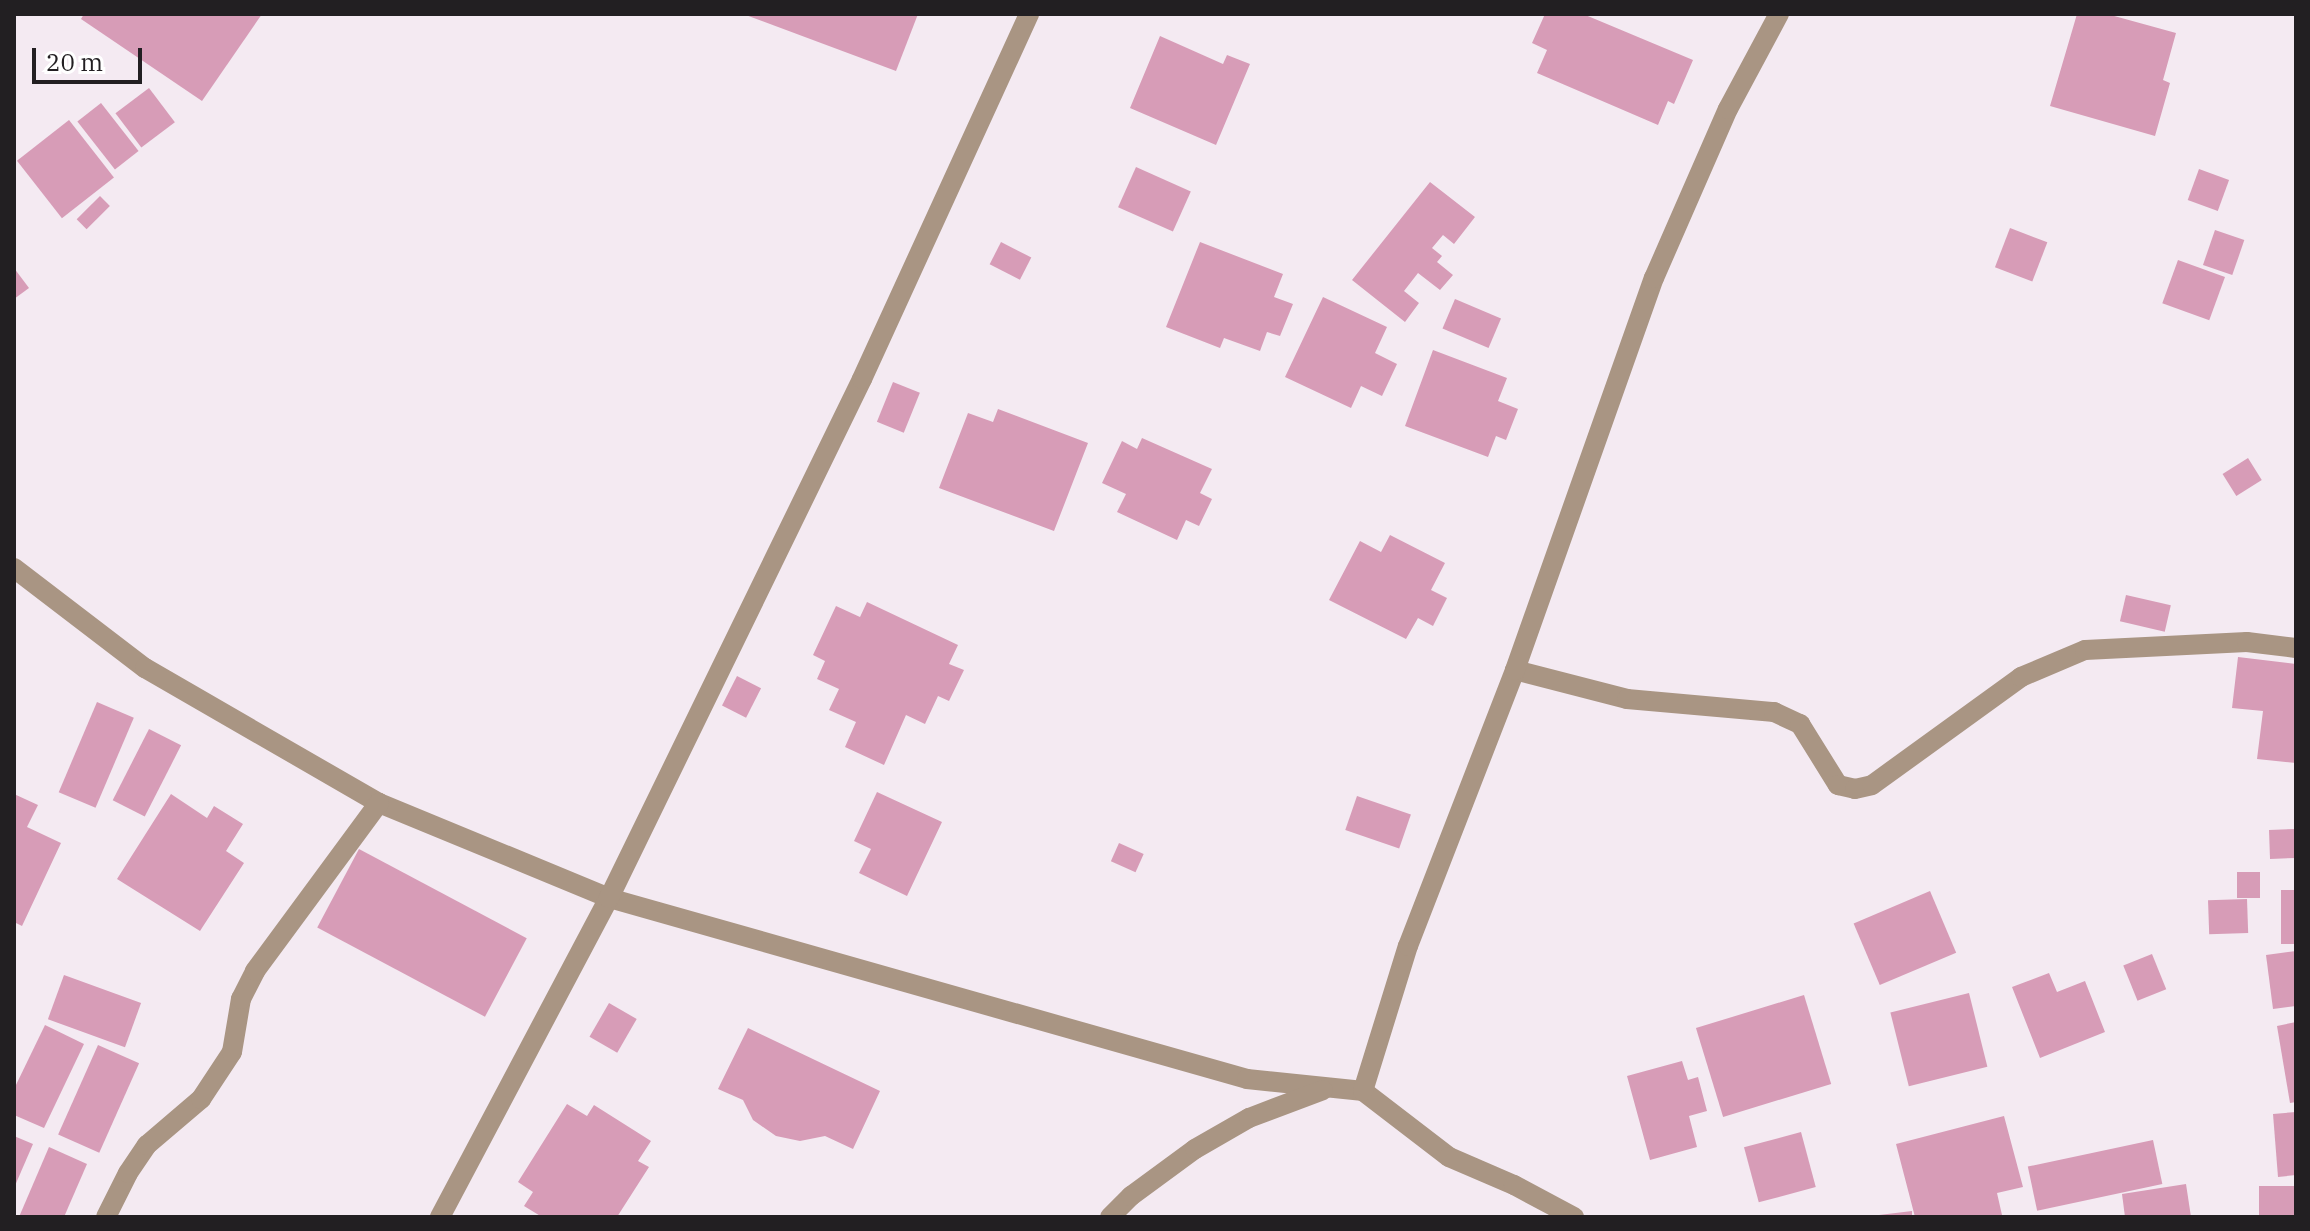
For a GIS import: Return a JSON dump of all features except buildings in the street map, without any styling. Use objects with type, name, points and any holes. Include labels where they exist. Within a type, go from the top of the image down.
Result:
[{"type":"street","points":[[440,1217],[609,898],[862,379],[1029,14]]},
{"type":"street","points":[[1363,1091],[1408,946],[1515,670],[1654,278],[1728,109],[1779,14]]},
{"type":"street","points":[[14,568],[145,668],[379,803],[609,898],[1247,1079],[1363,1091],[1449,1157],[1514,1185],[1574,1217]]},
{"type":"street","points":[[1515,670],[1627,699],[1774,712],[1800,724],[1838,785],[1855,789],[1872,785],[2021,677],[2085,650],[2247,642],[2296,648]]},
{"type":"street","points":[[106,1217],[128,1173],[147,1145],[201,1099],[232,1052],[241,999],[255,971],[379,803]]},
{"type":"street","points":[[1110,1217],[1131,1196],[1195,1149],[1249,1118],[1327,1088]]}]
